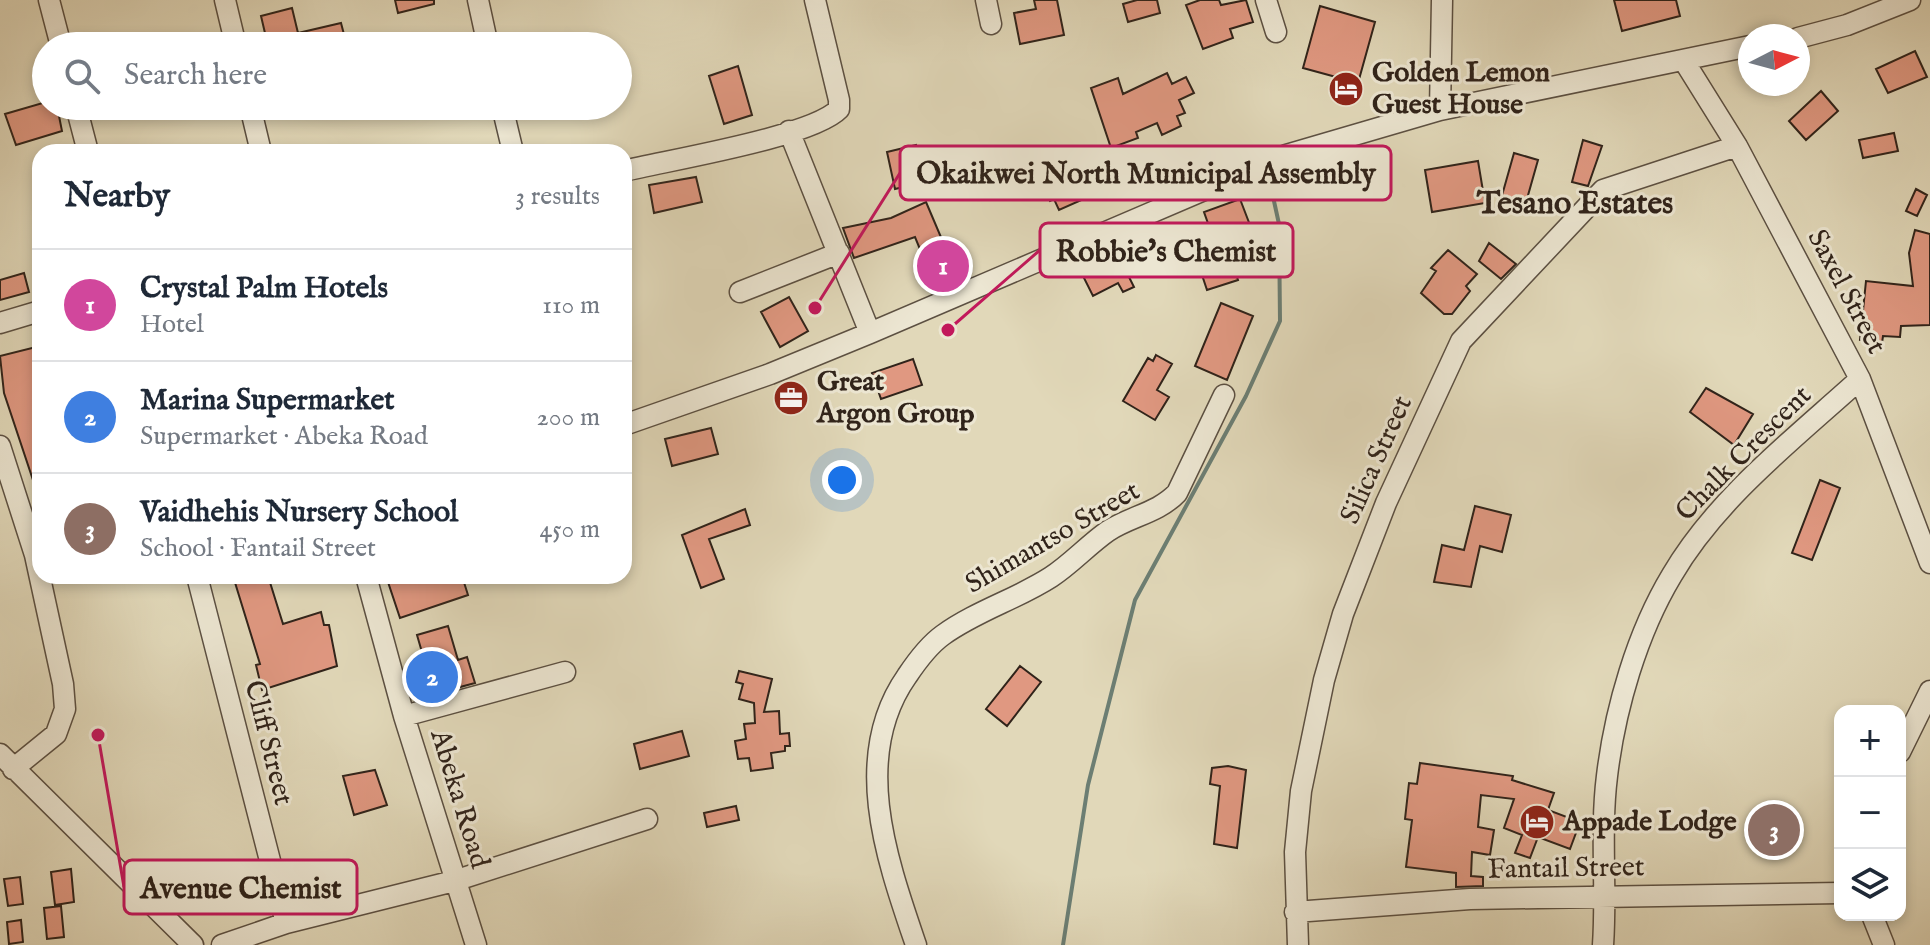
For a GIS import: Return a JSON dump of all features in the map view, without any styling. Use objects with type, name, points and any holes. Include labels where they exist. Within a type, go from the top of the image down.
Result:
[{"type":"street","points":[[49,0],[57,32]]},
{"type":"street","points":[[225,0],[233,32]]},
{"type":"street","points":[[478,0],[485,32]]},
{"type":"street","points":[[632,169],[789,131],[831,117],[839,109],[815,0]]},
{"type":"street","points":[[986,0],[991,24]]},
{"type":"street","points":[[1266,0],[1276,32]]},
{"type":"street","points":[[1440,110],[1442,0]]},
{"type":"street","points":[[1810,35],[1847,25],[1910,0]]},
{"type":"street","points":[[632,422],[770,374],[1286,155],[1440,110],[1738,49]]},
{"type":"street","name":"Saxel Street","points":[[1684,61],[1737,146],[1860,379],[1930,563]]},
{"type":"street","points":[[80,120],[86,144]]},
{"type":"street","points":[[253,120],[259,144]]},
{"type":"street","points":[[505,120],[511,144]]},
{"type":"street","points":[[789,131],[870,333]]},
{"type":"street","name":"Silica Street","points":[[1298,945],[1295,912],[1301,791],[1324,680],[1343,614],[1386,503],[1461,341],[1603,190],[1737,146]]},
{"type":"street","points":[[740,292],[839,253]]},
{"type":"street","points":[[0,323],[32,313]]},
{"type":"street","name":"Chalk Crescent","points":[[1603,945],[1607,896],[1604,823],[1612,738],[1648,625],[1672,575],[1735,497],[1860,379]]},
{"type":"street","name":"Shimantso Street","points":[[916,945],[888,864],[880,815],[878,787],[882,723],[892,697],[919,659],[942,636],[1053,576],[1110,530],[1166,504],[1177,493],[1224,395]]},
{"type":"street","points":[[0,446],[32,546]]},
{"type":"street","points":[[41,584],[63,684],[65,709],[56,734],[6,762],[193,945]]},
{"type":"street","name":"Cliff Street","points":[[199,584],[286,923]]},
{"type":"street","name":"Abeka Road","points":[[368,584],[404,716],[476,945]]},
{"type":"street","points":[[404,716],[565,672]]},
{"type":"street","points":[[1906,740],[1930,691]]},
{"type":"street","points":[[222,945],[286,923],[454,881],[647,819]]},
{"type":"street","name":"Fantail Street","points":[[1295,912],[1470,899],[1834,893]]},
{"type":"street","points":[[1874,921],[1884,945]]},
{"type":"building","points":[[395,0],[434,0],[434,4],[398,13]]},
{"type":"building","points":[[1034,0],[1057,0],[1064,35],[1020,44],[1014,13],[1036,9]]},
{"type":"building","points":[[1157,0],[1160,13],[1128,22],[1123,4]]},
{"type":"building","points":[[1200,0],[1219,0],[1221,5],[1246,0],[1253,22],[1230,29],[1233,38],[1203,49],[1186,5]]},
{"type":"building","points":[[1614,0],[1676,0],[1680,16],[1622,31]]},
{"type":"building","points":[[1320,6],[1375,22],[1358,83],[1303,68]]},
{"type":"building","points":[[292,8],[298,32],[265,32],[261,16]]},
{"type":"building","points":[[341,23],[343,32],[302,32]]},
{"type":"building","points":[[1915,51],[1927,77],[1888,93],[1876,69]]},
{"type":"building","points":[[738,66],[752,115],[724,124],[709,76]]},
{"type":"building","points":[[1167,73],[1172,84],[1186,77],[1194,93],[1179,100],[1185,113],[1177,116],[1181,126],[1162,135],[1157,123],[1136,132],[1138,138],[1111,148],[1091,88],[1118,78],[1123,94]]},
{"type":"building","points":[[1821,91],[1838,111],[1806,140],[1789,121]]},
{"type":"building","points":[[32,106],[32,120],[60,120],[62,131],[16,145],[5,114]]},
{"type":"building","points":[[1894,133],[1898,151],[1863,158],[1859,140]]},
{"type":"building","points":[[1583,140],[1602,146],[1588,186],[1572,182]]},
{"type":"building","points":[[916,145],[925,182],[895,189],[887,152]]},
{"type":"building","points":[[1514,153],[1538,160],[1523,213],[1499,206]]},
{"type":"building","points":[[1478,161],[1485,203],[1432,212],[1425,170]]},
{"type":"building","points":[[1080,162],[1095,194],[1059,210],[1054,199],[1050,201],[1041,180]]},
{"type":"building","points":[[696,177],[702,202],[654,213],[649,185]]},
{"type":"building","points":[[1916,189],[1927,195],[1917,216],[1906,211]]},
{"type":"building","points":[[1240,199],[1253,233],[1216,246],[1204,212]]},
{"type":"building","points":[[926,202],[946,249],[924,259],[915,237],[854,258],[843,228],[891,218]]},
{"type":"building","points":[[1915,230],[1930,234],[1930,325],[1901,326],[1900,337],[1883,336],[1882,343],[1860,340],[1866,281],[1913,286],[1909,253]]},
{"type":"building","points":[[1489,243],[1516,264],[1501,279],[1479,261]]},
{"type":"building","points":[[1448,250],[1477,274],[1466,286],[1470,291],[1452,314],[1444,314],[1421,293],[1436,271],[1431,268]]},
{"type":"building","points":[[1117,253],[1134,287],[1123,292],[1118,283],[1093,296],[1083,276],[1108,263],[1106,259]]},
{"type":"building","points":[[1229,253],[1238,280],[1207,290],[1198,263]]},
{"type":"building","points":[[24,273],[29,292],[0,300],[0,280]]},
{"type":"building","points":[[789,297],[808,331],[780,347],[761,312]]},
{"type":"building","points":[[1221,303],[1253,316],[1227,380],[1195,366]]},
{"type":"building","points":[[32,348],[32,477],[4,393],[0,356]]},
{"type":"building","points":[[1156,355],[1172,364],[1157,390],[1169,397],[1155,420],[1123,401],[1148,358],[1153,361]]},
{"type":"building","points":[[913,359],[922,385],[881,399],[872,373]]},
{"type":"building","points":[[1706,388],[1753,414],[1734,445],[1690,412]]},
{"type":"building","points":[[711,428],[718,454],[672,466],[665,439]]},
{"type":"building","points":[[1820,480],[1840,488],[1812,560],[1792,553]]},
{"type":"building","points":[[1475,506],[1511,515],[1502,552],[1480,546],[1471,587],[1434,582],[1442,545],[1464,550]]},
{"type":"building","points":[[745,509],[750,525],[709,539],[724,579],[701,588],[682,535]]},
{"type":"building","points":[[235,584],[270,584],[283,624],[321,612],[324,625],[329,625],[337,666],[262,690],[256,665],[260,664]]},
{"type":"building","points":[[389,584],[465,584],[468,595],[400,618]]},
{"type":"building","points":[[448,626],[458,660],[467,657],[475,683],[423,697],[416,676],[428,673],[417,635]]},
{"type":"building","points":[[1020,666],[1041,682],[1007,726],[986,709]]},
{"type":"building","points":[[739,671],[772,679],[764,712],[779,711],[780,734],[789,733],[790,746],[785,746],[785,751],[771,753],[773,768],[751,771],[749,758],[738,759],[735,741],[746,739],[744,724],[755,723],[754,703],[739,699],[743,684],[736,682]]},
{"type":"building","points":[[682,731],[689,756],[640,769],[634,744]]},
{"type":"building","points":[[1420,763],[1513,776],[1512,780],[1554,793],[1548,810],[1580,822],[1570,849],[1538,837],[1530,858],[1515,853],[1522,835],[1504,828],[1514,799],[1481,795],[1478,827],[1494,830],[1490,855],[1472,852],[1471,876],[1483,877],[1483,886],[1456,887],[1456,873],[1406,867],[1412,820],[1405,819],[1409,783],[1417,784]]},
{"type":"building","points":[[1228,766],[1246,770],[1237,848],[1214,844],[1220,786],[1210,784],[1212,768]]},
{"type":"building","points":[[375,770],[387,805],[354,815],[343,776]]},
{"type":"building","points":[[736,806],[739,820],[707,827],[704,813]]},
{"type":"building","points":[[71,869],[74,902],[55,905],[51,872]]},
{"type":"building","points":[[20,877],[23,904],[8,906],[4,879]]},
{"type":"building","points":[[61,906],[64,937],[47,939],[44,908]]},
{"type":"building","points":[[21,920],[23,942],[9,944],[7,922]]},
{"type":"waterway","points":[[1063,945],[1088,785],[1135,600],[1246,396],[1280,321],[1279,224],[1270,183]]},
{"type":"place","name":"Golden Lemon Guest House","points":[[1346,89]]},
{"type":"place","name":"Crystal Palm Hotels","points":[[943,266]]},
{"type":"place","name":"Okaikwei North Municipal Assembly","points":[[815,308]]},
{"type":"place","name":"Robbie's Chemist","points":[[948,330]]},
{"type":"place","name":"Great Argon Group","points":[[791,398]]},
{"type":"place","name":"Marina Supermarket","points":[[432,677]]},
{"type":"place","name":"Avenue Chemist","points":[[98,735]]},
{"type":"place","name":"Appade Lodge","points":[[1537,822]]},
{"type":"place","name":"Vaidhehis Nursery School","points":[[1774,830]]},
{"type":"district","name":"Tesano Estates","points":[[1575,204]]}]
